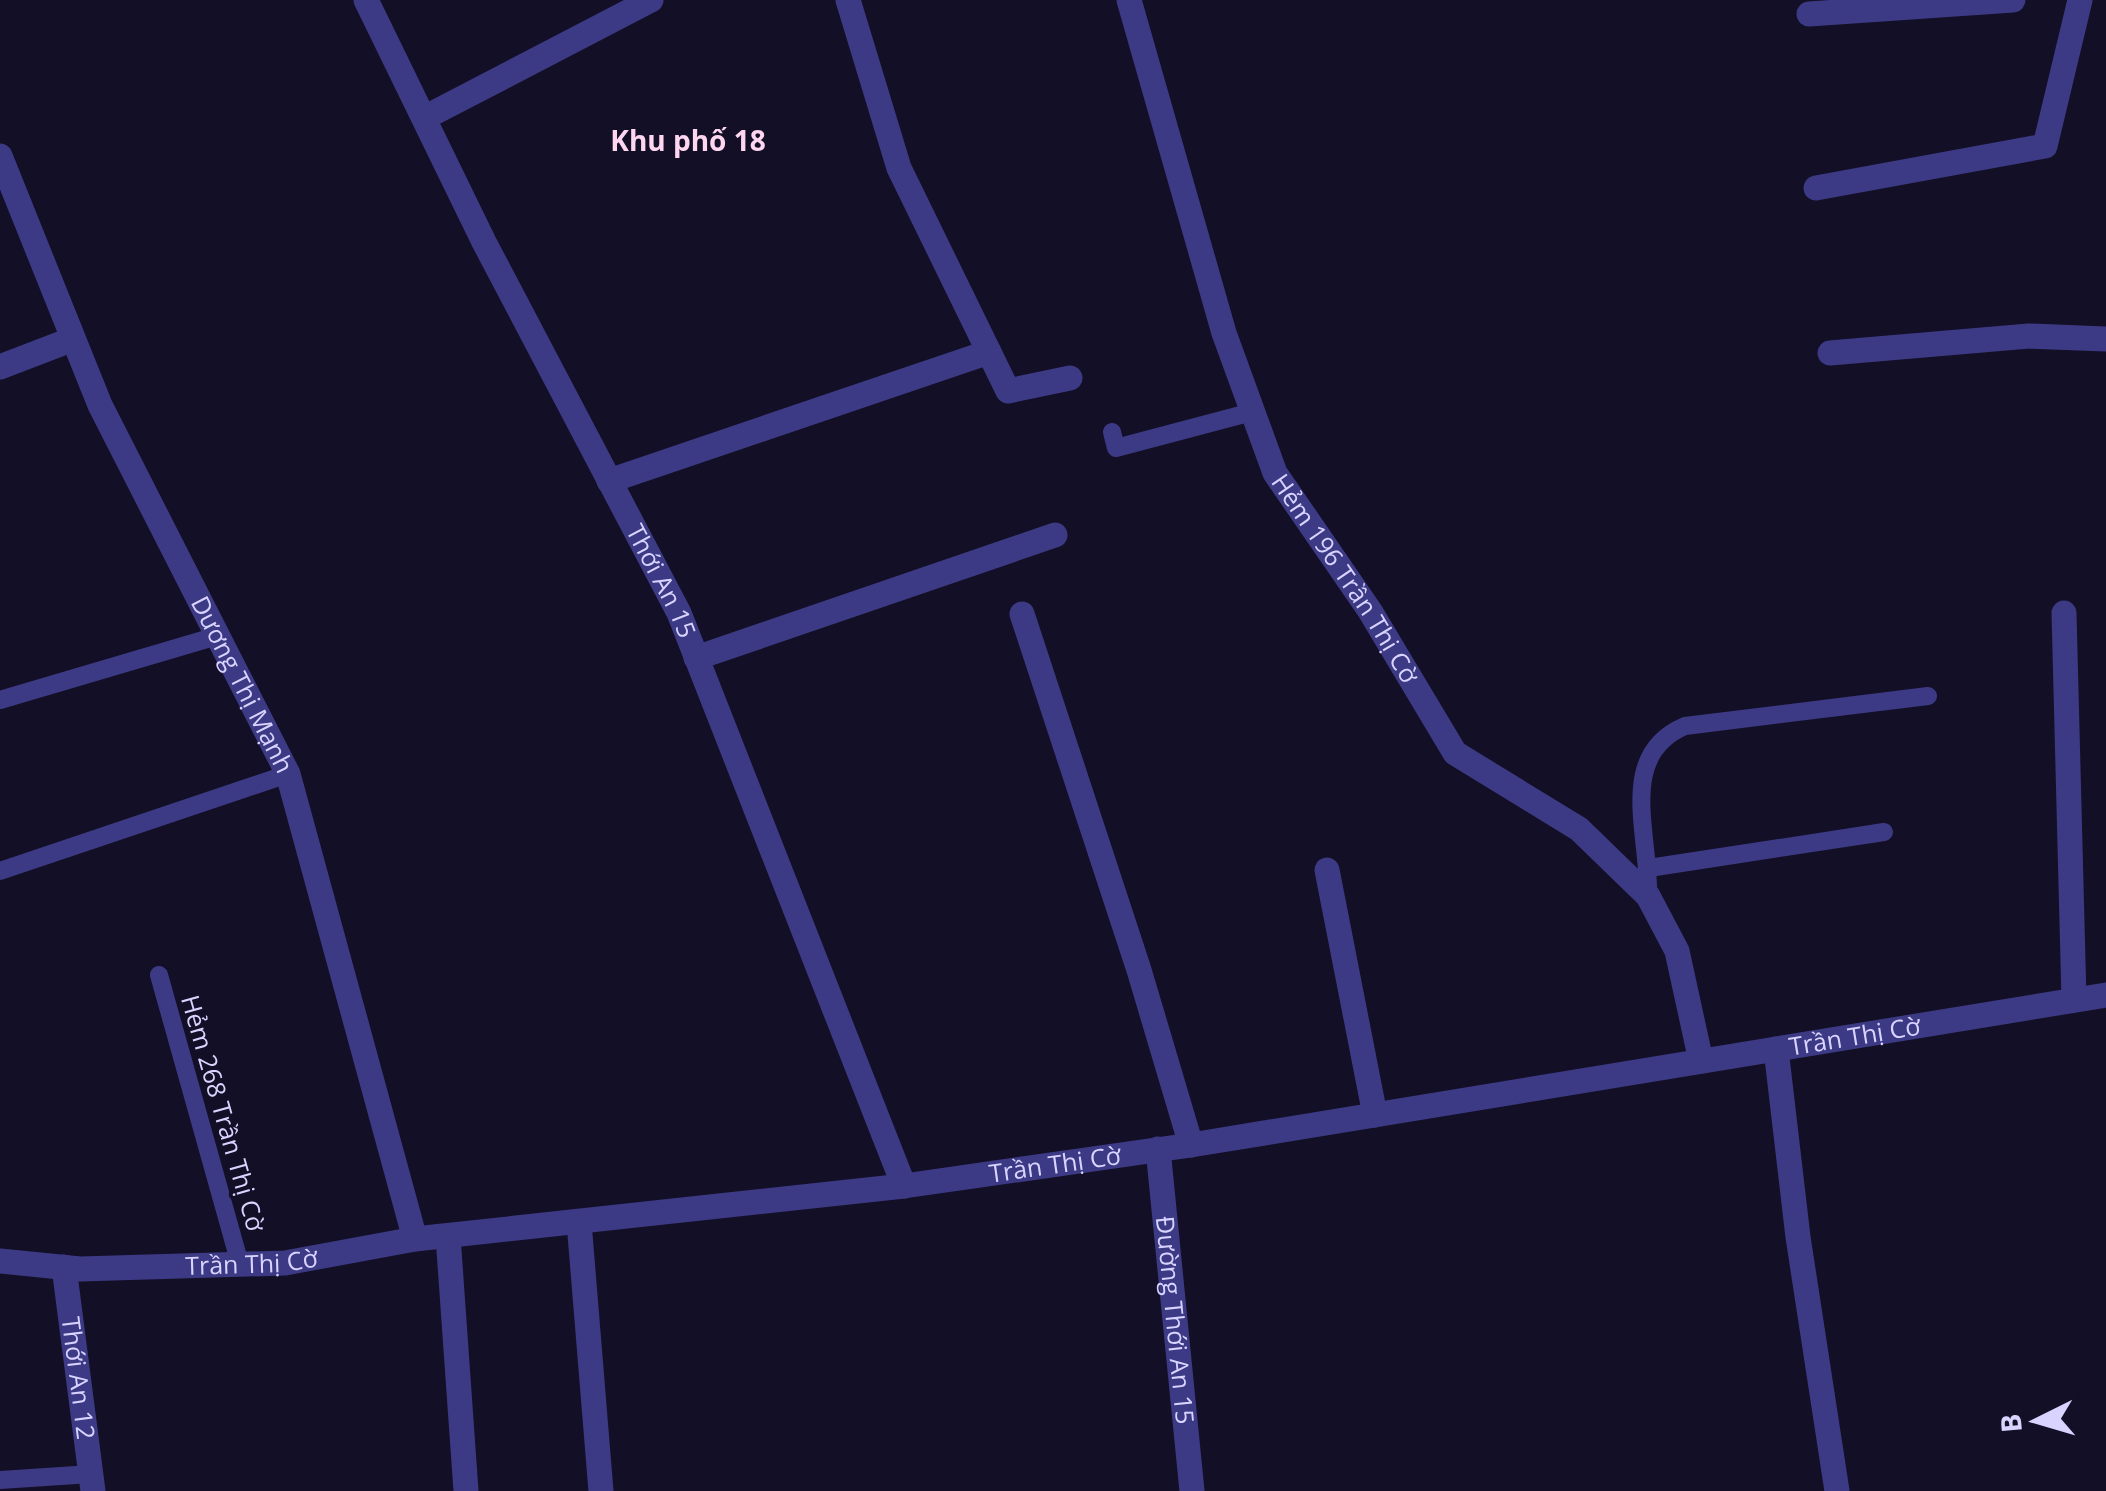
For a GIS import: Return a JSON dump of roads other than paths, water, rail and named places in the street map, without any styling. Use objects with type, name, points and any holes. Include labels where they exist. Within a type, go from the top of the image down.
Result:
[{"type":"street","name":"Thới An 15","points":[[366,0],[678,613],[904,1186]]},
{"type":"street","points":[[424,118],[651,0]]},
{"type":"street","points":[[848,0],[899,168],[1008,391],[1070,378]]},
{"type":"street","name":"Hẻm 196 Trần Thị Cờ","points":[[1130,0],[1224,333],[1275,473],[1370,611],[1455,753],[1579,829],[1648,896],[1676,951],[1701,1062]]},
{"type":"street","points":[[1809,14],[2013,0]]},
{"type":"street","points":[[1816,188],[2045,146],[2080,0]]},
{"type":"street","name":"Dương Thị Mạnh","points":[[0,156],[100,405],[288,774],[415,1239]]},
{"type":"street","points":[[1830,354],[2029,336],[2106,339]]},
{"type":"street","points":[[0,367],[73,338]]},
{"type":"street","points":[[609,480],[989,352]]},
{"type":"street","points":[[696,658],[1055,535]]},
{"type":"street","points":[[2064,613],[2074,1000]]},
{"type":"street","points":[[1022,614],[1191,1145]]},
{"type":"street","points":[[1327,870],[1375,1115]]},
{"type":"street","name":"Trần Thị Cờ","points":[[0,1261],[64,1267],[285,1263],[415,1239],[904,1186],[1191,1145],[2106,995]]},
{"type":"street","points":[[1776,1049],[1798,1237],[1837,1491]]},
{"type":"street","name":"Đường Thới An 15","points":[[1158,1149],[1192,1491]]},
{"type":"street","points":[[579,1222],[600,1491]]},
{"type":"street","points":[[448,1236],[466,1491]]},
{"type":"street","name":"Thới An 12","points":[[64,1267],[92,1483]]},
{"type":"lane","points":[[1112,432],[1116,448],[1252,412]]},
{"type":"lane","points":[[0,700],[218,636]]},
{"type":"lane","points":[[1648,896],[1642,780],[1646,757],[1660,736],[1685,726],[1928,696]]},
{"type":"lane","points":[[0,871],[288,774]]},
{"type":"lane","points":[[1649,868],[1884,832]]},
{"type":"lane","name":"Hẻm 268 Trần Thị Cờ","points":[[158,974],[240,1264]]},
{"type":"lane","points":[[0,1480],[92,1483]]},
{"type":"district","name":"Khu phố 18","points":[[688,141]]}]
